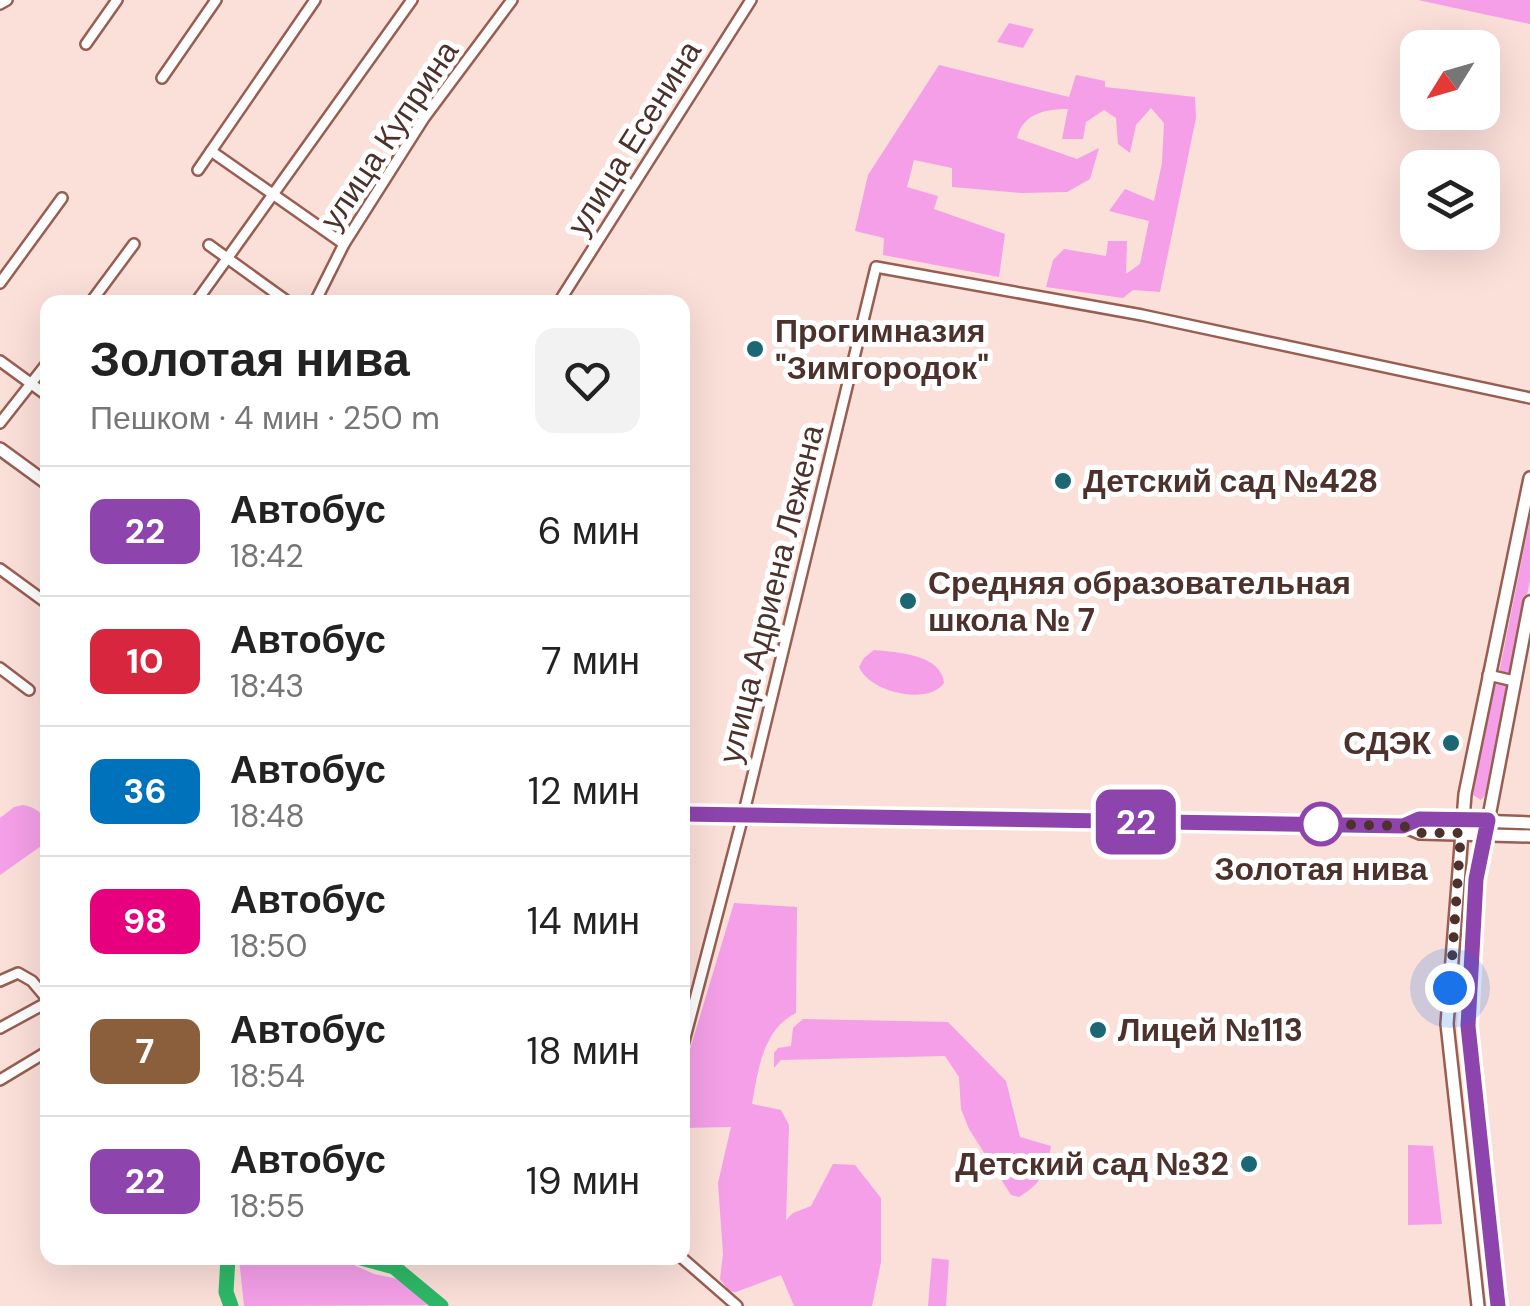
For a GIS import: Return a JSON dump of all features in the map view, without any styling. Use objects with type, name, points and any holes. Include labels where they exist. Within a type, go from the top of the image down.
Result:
[{"type":"main road","points":[[0,448],[40,478]]},
{"type":"main road","points":[[1478,1306],[1447,1024],[1462,819],[1471,758],[1530,478]]},
{"type":"main road","points":[[1498,1306],[1468,1026],[1476,886],[1530,602]]},
{"type":"main road","points":[[690,814],[1403,826],[1420,833],[1530,836]]},
{"type":"main road","points":[[1403,826],[1419,819],[1530,822]]},
{"type":"main road","points":[[1476,886],[1488,850],[1516,836]]},
{"type":"street","points":[[0,4],[8,0]]},
{"type":"street","points":[[86,44],[117,0]]},
{"type":"street","points":[[162,78],[216,0]]},
{"type":"street","points":[[198,170],[316,0]]},
{"type":"street","points":[[201,295],[412,0]]},
{"type":"street","name":"улица Куприна","points":[[318,295],[344,244],[424,118],[512,0]]},
{"type":"street","name":"улица Есенина","points":[[563,295],[751,0]]},
{"type":"street","points":[[212,151],[344,244]]},
{"type":"street","points":[[0,283],[62,198]]},
{"type":"street","points":[[96,295],[134,244]]},
{"type":"street","points":[[209,245],[278,295]]},
{"type":"street","name":"улица Адриена Лежена","points":[[690,1018],[876,266],[1142,315],[1530,398]]},
{"type":"street","points":[[0,361],[40,390]]},
{"type":"street","points":[[0,423],[40,373]]},
{"type":"street","points":[[0,569],[40,598]]},
{"type":"street","points":[[0,668],[29,690]]},
{"type":"street","points":[[1488,675],[1514,681]]},
{"type":"street","points":[[0,981],[18,973],[40,991]]},
{"type":"street","points":[[0,1028],[40,1006]]},
{"type":"street","points":[[0,1080],[40,1056]]},
{"type":"street","points":[[690,1265],[737,1306]]},
{"type":"shaded area","points":[[1418,0],[1530,0],[1530,24]]},
{"type":"shaded area","points":[[1009,23],[1034,29],[1023,48],[997,42]]},
{"type":"shaded area","points":[[939,65],[1069,97],[1076,75],[1105,81],[1105,87],[1195,97],[1196,118],[1160,292],[1133,290],[1123,298],[1046,287],[1053,260],[1064,249],[1106,256],[1108,241],[1127,241],[1126,274],[1140,264],[1149,221],[1109,211],[1125,189],[1154,201],[1162,163],[1164,123],[1151,108],[1136,125],[1130,153],[1118,144],[1116,118],[1104,110],[1086,122],[1083,139],[1062,139],[1068,109],[1044,112],[1024,123],[1017,138],[1077,159],[1099,148],[1090,179],[1067,192],[952,187],[952,168],[914,160],[907,187],[938,196],[934,209],[1005,234],[999,277],[883,255],[884,238],[855,231],[868,175]]},
{"type":"shaded area","points":[[1530,519],[1530,580],[1511,675],[1499,673]]},
{"type":"shaded area","points":[[874,650],[927,661],[936,666],[944,683],[925,694],[886,689],[865,676],[859,667]]},
{"type":"shaded area","points":[[1493,684],[1507,686],[1481,800],[1473,795]]},
{"type":"shaded area","points":[[23,805],[40,813],[40,847],[0,875],[0,818]]},
{"type":"shaded area","points":[[734,903],[797,907],[796,1013],[769,1040],[752,1104],[781,1110],[789,1125],[786,1220],[811,1206],[833,1164],[855,1165],[881,1198],[881,1262],[872,1306],[794,1306],[781,1275],[736,1292],[729,1291],[720,1279],[723,1254],[718,1183],[731,1127],[690,1128],[690,1049]]},
{"type":"shaded area","points":[[803,1019],[948,1022],[1006,1081],[1020,1137],[1051,1146],[1042,1176],[1019,1197],[1011,1195],[969,1129],[961,1109],[959,1077],[945,1056],[781,1060],[774,1068],[774,1053],[778,1048],[791,1046],[793,1028]]},
{"type":"shaded area","points":[[1408,1145],[1433,1146],[1442,1224],[1408,1225]]},
{"type":"shaded area","points":[[932,1258],[949,1260],[946,1306],[928,1306]]},
{"type":"shaded area","points":[[240,1265],[354,1265],[403,1280],[427,1305],[244,1306]]},
{"type":"waterway","points":[[228,1265],[226,1292],[231,1306]]},
{"type":"waterway","points":[[387,1265],[441,1306]]},
{"type":"bus line","name":"22","points":[[690,814],[1403,826],[1419,819],[1488,820],[1476,879],[1468,1026],[1498,1306]]},
{"type":"place","name":"Прогимназия \"Зимгородок\"","points":[[755,349]]},
{"type":"place","name":"Детский сад №428","points":[[1063,481]]},
{"type":"place","name":"Средняя образовательная школа № 7","points":[[908,601]]},
{"type":"place","name":"СДЭК","points":[[1451,743]]},
{"type":"place","name":"Золотая нива","points":[[1321,824]]},
{"type":"place","name":"Лицей №113","points":[[1098,1030]]},
{"type":"place","name":"Детский сад №32","points":[[1249,1164]]},
{"type":"route","points":[[1321,824],[1403,826],[1420,833],[1461,833],[1450,988]]}]
